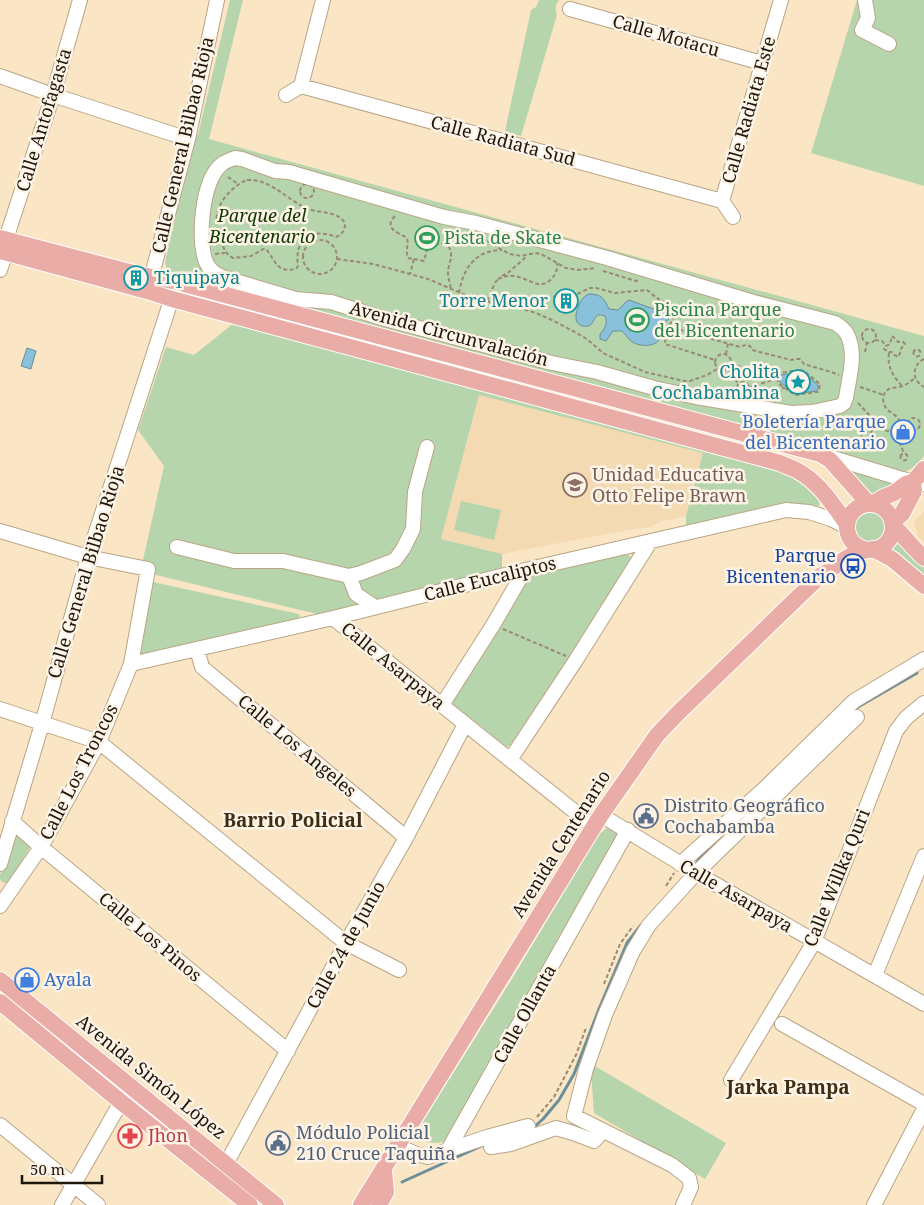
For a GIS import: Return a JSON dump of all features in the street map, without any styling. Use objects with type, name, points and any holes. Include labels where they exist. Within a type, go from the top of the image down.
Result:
[{"type":"main road","name":"Avenida Circunvalación","points":[[3,245],[149,284],[172,299],[780,463],[799,472],[815,484],[825,494],[847,528]]},
{"type":"main road","name":"Avenida Circunvalación","points":[[149,284],[177,282],[820,454],[830,460],[870,504]]},
{"type":"main road","points":[[871,550],[884,545],[888,541],[891,536],[892,523],[902,514],[924,469]]},
{"type":"main road","points":[[918,483],[906,484],[894,493],[861,506],[852,512],[847,528],[855,544],[892,559],[924,586]]},
{"type":"main road","points":[[870,504],[884,509],[892,523],[912,548],[924,558]]},
{"type":"main road","name":"Avenida Centenario","points":[[361,1205],[597,821],[657,736],[678,713],[820,576],[838,553],[847,528]]},
{"type":"main road","name":"Avenida Centenario","points":[[820,576],[854,554],[871,550]]},
{"type":"main road","name":"Avenida Simón López","points":[[0,980],[276,1205]]},
{"type":"main road","points":[[0,1002],[250,1205]]},
{"type":"main road","points":[[379,1205],[386,1192],[384,1170]]},
{"type":"street","name":"Calle Antofagasta","points":[[0,270],[3,245],[53,95],[80,0]]},
{"type":"street","name":"Calle General Bilbao Rioja","points":[[149,284],[188,139],[217,0]]},
{"type":"street","points":[[286,95],[301,86],[324,0]]},
{"type":"street","name":"Calle Radiata Este","points":[[732,217],[722,202],[776,18],[774,0]]},
{"type":"street","points":[[776,18],[781,0]]},
{"type":"street","points":[[865,0],[868,18],[862,30],[888,44]]},
{"type":"street","name":"Calle Motacu","points":[[570,9],[762,64]]},
{"type":"street","points":[[0,76],[188,139]]},
{"type":"street","name":"Calle Radiata Sud","points":[[301,86],[722,202]]},
{"type":"street","points":[[235,158],[242,159],[276,171],[289,172],[444,217],[476,223],[608,258],[750,301],[835,323],[843,329],[850,343],[856,387],[840,406],[812,412],[790,413],[764,409],[654,388],[385,319],[331,302],[296,299],[222,278],[208,267],[202,247],[202,220],[208,188],[214,173],[220,165],[235,158]]},
{"type":"street","name":"Calle General Bilbao Rioja","points":[[0,864],[42,724],[88,557],[177,282]]},
{"type":"street","points":[[177,547],[234,561],[284,561],[349,576],[395,560],[413,528],[415,492],[427,447]]},
{"type":"street","points":[[820,454],[918,483]]},
{"type":"street","name":"Calle Eucaliptos","points":[[131,664],[786,510],[809,512],[831,519],[847,528]]},
{"type":"street","points":[[0,531],[88,557]]},
{"type":"street","points":[[510,760],[650,542]]},
{"type":"street","name":"Calle Los Troncos","points":[[0,906],[41,847],[99,742],[131,664],[148,569],[88,557]]},
{"type":"street","points":[[442,705],[493,625],[525,570]]},
{"type":"street","points":[[349,576],[356,594],[375,607]]},
{"type":"street","name":"Calle Asarpaya","points":[[333,618],[510,760],[597,821],[628,830],[680,864],[924,1004]]},
{"type":"street","name":"Calle Los Angeles","points":[[197,649],[202,667],[209,674],[406,838]]},
{"type":"street","points":[[680,864],[763,790],[854,702],[924,659]]},
{"type":"street","name":"Calle Willka Quri","points":[[731,1080],[814,942],[896,730],[906,718],[924,703]]},
{"type":"street","points":[[0,709],[99,742],[346,943],[399,970]]},
{"type":"street","points":[[683,1205],[691,1188],[689,1178],[672,1166],[574,1116],[586,1069],[602,1024],[634,951],[649,925],[696,873],[857,717]]},
{"type":"street","name":"Calle 24 de Junio","points":[[226,1164],[346,943],[406,838],[465,724]]},
{"type":"street","name":"Calle Los Pinos","points":[[12,821],[288,1051]]},
{"type":"street","name":"Calle Ollanta","points":[[448,1150],[628,830]]},
{"type":"street","points":[[875,975],[924,856]]},
{"type":"street","points":[[782,1024],[924,1104]]},
{"type":"street","points":[[62,1205],[132,1086]]},
{"type":"street","points":[[874,1205],[924,1109]]},
{"type":"street","points":[[0,1125],[98,1205]]},
{"type":"street","points":[[398,1146],[428,1157],[528,1126]]},
{"type":"street","points":[[491,1147],[511,1144],[543,1131],[556,1128],[573,1132],[594,1141],[603,1131]]},
{"type":"path","points":[[331,243],[343,232],[345,227],[345,223],[340,217],[310,210],[259,180],[247,180],[236,186],[221,203],[217,215],[218,234],[228,256],[233,258],[251,256],[266,249],[277,265],[283,269],[296,269],[298,266],[297,255],[299,248],[307,237],[315,233],[324,233],[336,237]]},
{"type":"path","points":[[396,214],[390,222],[391,228],[407,238],[406,256],[408,258],[424,261],[431,244],[442,244],[447,240],[449,237],[448,229]]},
{"type":"path","points":[[449,237],[475,237],[483,239],[510,254],[521,256],[541,254],[566,268],[577,270],[595,268],[636,281],[641,279]]},
{"type":"path","points":[[320,240],[331,243],[337,253],[336,264],[332,269],[323,274],[312,272],[303,258],[306,247],[320,240]]},
{"type":"path","points":[[447,240],[451,258],[448,270],[451,290]]},
{"type":"path","points":[[458,293],[466,270],[477,258],[486,253],[502,250]]},
{"type":"path","points":[[488,301],[498,278],[509,272],[529,254]]},
{"type":"path","points":[[337,259],[373,264],[410,274],[428,279],[475,299],[536,313],[587,339],[603,353],[652,374],[690,381],[707,376],[718,368],[728,368],[731,364],[730,357],[726,354]]},
{"type":"path","points":[[410,274],[414,259]]},
{"type":"path","points":[[498,278],[514,276],[538,284],[544,283],[554,276],[557,271],[557,263]]},
{"type":"path","points":[[570,312],[564,312],[555,306],[554,297],[557,294],[573,296],[590,288],[615,293],[647,290],[658,299],[672,306],[675,312],[674,321],[667,326],[665,344],[715,360]]},
{"type":"path","points":[[667,326],[740,347],[744,345],[750,346],[752,350],[790,360],[800,359],[804,364],[838,374],[856,387],[884,395]]},
{"type":"path","points":[[874,340],[876,335],[872,330],[868,329],[862,333],[864,342],[882,341],[886,346],[884,349],[898,357],[900,350],[905,344],[898,342],[892,336],[890,344],[886,346]]},
{"type":"path","points":[[726,354],[728,344]]},
{"type":"path","points":[[889,352],[888,358],[891,373],[902,386]]},
{"type":"path","points":[[715,360],[719,355],[726,354]]},
{"type":"path","points":[[919,356],[923,359],[915,366],[915,379],[924,387]]},
{"type":"path","points":[[715,360],[718,368]]},
{"type":"path","points":[[731,364],[777,378],[778,382],[795,395],[817,392],[820,384],[802,370],[780,373],[777,378],[749,388]]},
{"type":"path","points":[[802,370],[804,364]]},
{"type":"path","points":[[728,368],[738,384],[736,387],[737,391],[742,395],[748,393],[748,384],[744,382],[738,384]]},
{"type":"path","points":[[857,401],[858,405],[883,430],[894,430],[900,422],[884,406],[886,390],[902,386],[915,379]]},
{"type":"path","points":[[773,398],[784,387]]},
{"type":"path","points":[[912,418],[918,419],[920,422],[916,429],[912,429],[908,425],[912,418]]},
{"type":"path","points":[[920,422],[924,421]]},
{"type":"path","points":[[870,432],[875,438],[875,443],[871,446],[866,446],[862,443],[862,437],[864,433],[870,432],[876,423]]},
{"type":"path","points":[[894,430],[904,453]]},
{"type":"path","points":[[500,628],[568,656]]},
{"type":"shaded area","name":"Unidad Educativa Otto Felipe Brawn","points":[[479,394],[703,453],[686,516],[662,521],[650,527],[502,554],[441,539]]},
{"type":"shaded area","points":[[924,511],[924,542],[918,537],[914,522]]},
{"type":"green space","name":"Parque del Bicentenario","points":[[230,0],[243,0],[209,139],[924,336],[924,456],[913,468],[898,473],[168,273],[165,262]]},
{"type":"green space","points":[[539,0],[559,0],[556,8],[557,15],[521,136],[505,131],[531,10],[536,7]]},
{"type":"green space","points":[[857,0],[924,0],[924,186],[811,153]]},
{"type":"green space","points":[[234,323],[770,466],[806,485],[820,501],[819,506],[686,526],[686,516],[703,453],[479,395],[441,539],[502,554],[502,571],[317,614],[152,574],[152,569],[143,560],[164,466],[138,430],[166,347],[194,355]]},
{"type":"green space","points":[[846,467],[898,483],[873,495]]},
{"type":"green space","points":[[461,501],[501,510],[494,540],[454,530]]},
{"type":"green space","points":[[871,511],[882,516],[887,527],[882,538],[871,543],[860,538],[855,527],[860,516]]},
{"type":"green space","points":[[898,538],[911,555],[924,567],[924,578],[888,551],[895,546]]},
{"type":"green space","points":[[626,554],[632,559],[630,565],[511,745],[503,746],[453,705],[452,701],[529,575]]},
{"type":"green space","points":[[153,582],[299,614],[300,621],[145,656],[141,653]]},
{"type":"green space","points":[[607,828],[620,832],[447,1141],[431,1143],[422,1139],[420,1130],[422,1123],[512,979],[599,834]]},
{"type":"green space","points":[[14,830],[32,844],[10,880],[5,883],[0,879],[0,875]]},
{"type":"green space","points":[[593,1065],[726,1143],[705,1179],[594,1113],[591,1072]]},
{"type":"water","name":"Piscina Parque del Bicentenario","points":[[589,294],[602,298],[609,309],[618,310],[629,300],[659,311],[667,310],[669,312],[669,319],[661,325],[660,338],[655,344],[637,344],[630,340],[622,331],[613,331],[606,341],[600,339],[600,334],[605,328],[605,316],[597,315],[593,323],[588,326],[583,326],[577,321],[576,314],[579,305],[583,298]]},
{"type":"water","points":[[27,348],[36,351],[31,369],[21,366]]},
{"type":"water","points":[[804,373],[818,385],[816,391],[796,392],[779,381],[781,375]]},
{"type":"waterway","points":[[852,713],[858,707],[917,673]]},
{"type":"waterway","points":[[697,862],[712,844]]},
{"type":"waterway","points":[[532,1129],[559,1100],[574,1074],[627,943],[641,925]]},
{"type":"waterway","points":[[402,1182],[488,1143]]},
{"type":"place","name":"Pista de Skate","points":[[427,238]]},
{"type":"place","name":"Tiquipaya","points":[[136,278]]},
{"type":"place","name":"Torre Menor","points":[[566,301]]},
{"type":"place","name":"Piscina Parque del Bicentenario","points":[[637,320]]},
{"type":"place","name":"Cholita Cochabambina","points":[[798,382]]},
{"type":"place","name":"Boletería Parque del Bicentenario","points":[[903,432]]},
{"type":"place","name":"Unidad Educativa Otto Felipe Brawn","points":[[575,485]]},
{"type":"place","name":"Parque Bicentenario","points":[[853,566]]},
{"type":"place","name":"Distrito Geográfico Cochabamba","points":[[646,816]]},
{"type":"place","name":"Ayala","points":[[27,980]]},
{"type":"place","name":"Jhon","points":[[130,1136]]},
{"type":"place","name":"Módulo Policial 210 Cruce Taquiña","points":[[278,1143]]},
{"type":"district","name":"Barrio Policial","points":[[293,820]]},
{"type":"district","name":"Jarka Pampa","points":[[788,1087]]}]
